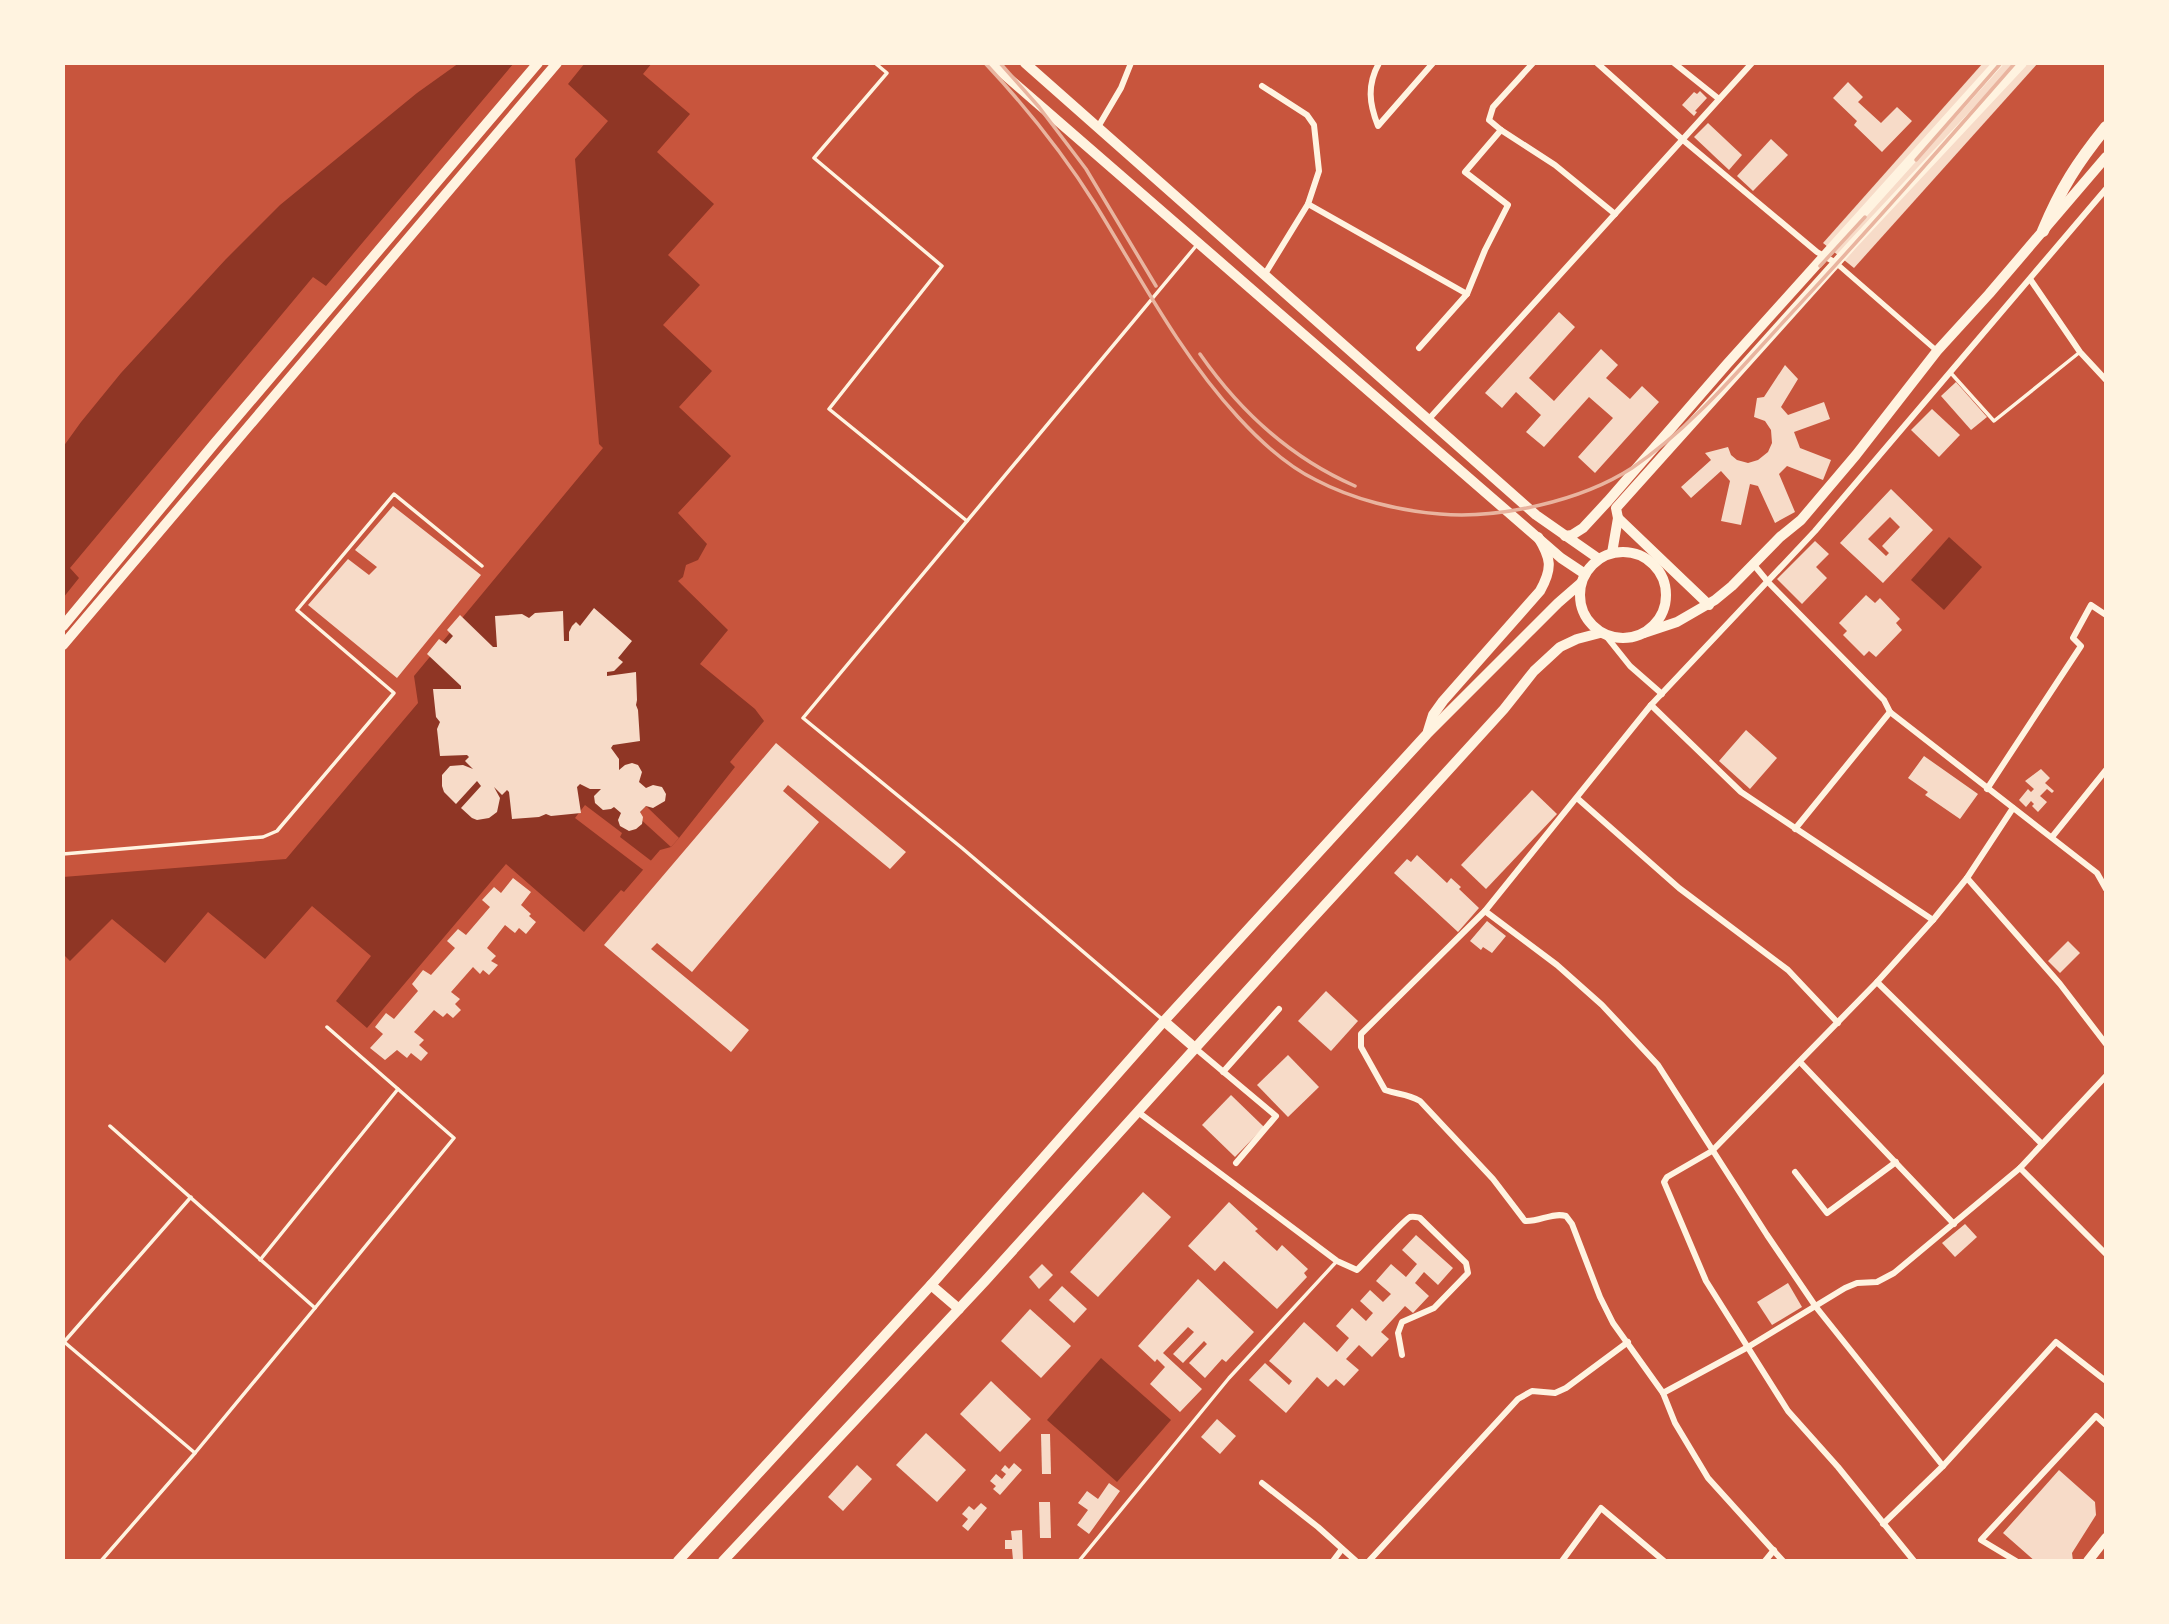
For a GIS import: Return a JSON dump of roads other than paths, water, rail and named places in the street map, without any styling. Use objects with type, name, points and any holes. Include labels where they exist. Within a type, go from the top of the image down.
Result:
[{"type":"highway","points":[[2043,231],[2057,198],[2077,163],[2106,127]]},
{"type":"main road","points":[[63,626],[538,63]]},
{"type":"main road","points":[[63,645],[557,63]]},
{"type":"main road","points":[[991,63],[1200,242],[1583,579]]},
{"type":"main road","points":[[1025,63],[1536,515],[1599,559]]},
{"type":"main road","points":[[1565,536],[1583,528],[1608,501],[1998,63]]},
{"type":"main road","points":[[1612,553],[1618,518],[1616,508],[1836,262],[2022,63]]},
{"type":"main road","points":[[723,1561],[959,1309],[1402,821],[1547,657],[1577,639],[1603,634],[1626,639],[1677,622],[1709,605],[1754,565],[1780,537],[1801,520],[1937,351],[2106,157]]},
{"type":"main road","points":[[1618,518],[1709,605]]},
{"type":"main road","points":[[1427,734],[1438,708],[1540,591],[1546,580],[1549,560],[1538,537]]},
{"type":"main road","points":[[678,1561],[932,1285],[1164,1021],[1427,734],[1583,579],[1599,559],[1612,553],[1630,552],[1647,559],[1664,580],[1665,607],[1656,624],[1644,633]]},
{"type":"main road","points":[[1583,579],[1579,599],[1581,609],[1592,626],[1603,634]]},
{"type":"main road","points":[[1164,1021],[1195,1048]]},
{"type":"main road","points":[[932,1285],[959,1309]]},
{"type":"main road","points":[[2088,1561],[2106,1538]]},
{"type":"street","points":[[1098,127],[1121,88],[1131,63]]},
{"type":"street","points":[[1379,63],[1371,77],[1369,100],[1377,127],[1433,63]]},
{"type":"street","points":[[1519,63],[1527,69]]},
{"type":"street","points":[[1533,63],[1490,113],[1489,120],[1555,164],[1615,214]]},
{"type":"street","points":[[1597,63],[1683,140],[1824,256],[1836,262],[1937,351]]},
{"type":"street","points":[[1674,63],[1719,99]]},
{"type":"street","points":[[1429,420],[1752,63]]},
{"type":"street","points":[[1262,86],[1307,115],[1314,125],[1319,171],[1308,204],[1265,274]]},
{"type":"street","points":[[1419,348],[1467,294],[1508,205],[1465,172],[1501,130]]},
{"type":"street","points":[[1783,1561],[1709,1478],[1675,1423],[1662,1393],[1613,1323],[1572,1224],[1566,1216],[1557,1213],[1535,1222],[1525,1221],[1493,1179],[1420,1101],[1408,1093],[1396,1094],[1385,1090],[1361,1047],[1361,1034],[1485,911],[1651,705],[1815,531],[2106,189]]},
{"type":"street","points":[[1308,204],[1467,294]]},
{"type":"street","points":[[2030,279],[2080,352],[2106,380]]},
{"type":"street","points":[[1754,565],[1884,700],[1890,712],[2097,873],[2106,889]]},
{"type":"street","points":[[1987,789],[2081,646],[2073,638],[2091,605],[2106,615]]},
{"type":"street","points":[[1603,634],[1630,666],[1662,694]]},
{"type":"street","points":[[1651,705],[1741,792],[1933,920]]},
{"type":"street","points":[[1796,829],[1890,712]]},
{"type":"street","points":[[2052,837],[2106,770]]},
{"type":"street","points":[[1577,798],[1679,888],[1788,970],[1838,1023]]},
{"type":"street","points":[[1914,1561],[1838,1467],[1788,1411],[1706,1281],[1664,1182],[1667,1177],[1712,1151],[1877,982],[1967,878],[2013,808]]},
{"type":"street","points":[[1967,878],[2060,984],[2106,1044]]},
{"type":"street","points":[[1485,911],[1557,965],[1602,1005],[1658,1065],[1816,1307],[1943,1466]]},
{"type":"street","points":[[1877,982],[2042,1144]]},
{"type":"street","points":[[1223,1072],[1279,1009]]},
{"type":"street","points":[[1195,1048],[1276,1116],[1236,1163]]},
{"type":"street","points":[[1800,1062],[1954,1224]]},
{"type":"street","points":[[1662,1393],[1748,1347],[1844,1288],[1857,1283],[1877,1282],[1894,1273],[2020,1168],[2106,1076]]},
{"type":"street","points":[[1138,1112],[1337,1261],[1357,1270],[1406,1219],[1412,1216],[1420,1218],[1466,1263],[1468,1273],[1434,1308],[1402,1322],[1398,1333],[1402,1355]]},
{"type":"street","points":[[1795,1172],[1827,1213],[1896,1162]]},
{"type":"street","points":[[2020,1168],[2106,1254]]},
{"type":"street","points":[[1369,1561],[1518,1399],[1532,1391],[1555,1393],[1566,1388],[1628,1342]]},
{"type":"street","points":[[1883,1524],[1943,1466],[2056,1342],[2106,1381]]},
{"type":"street","points":[[2015,1561],[1981,1540],[2096,1416],[2106,1425]]},
{"type":"street","points":[[1262,1483],[1356,1561]]},
{"type":"street","points":[[1562,1561],[1601,1508],[1664,1561]]},
{"type":"street","points":[[1333,1561],[1342,1549]]},
{"type":"street","points":[[1765,1561],[1774,1550]]},
{"type":"lane","points":[[876,63],[887,73],[814,158],[942,267],[829,409],[967,521]]},
{"type":"lane","points":[[1164,1021],[962,848],[803,718],[1200,242]]},
{"type":"lane","points":[[1950,372],[1994,421],[2080,352]]},
{"type":"lane","points":[[63,854],[262,837],[277,831],[394,693],[297,610],[394,494],[482,566]]},
{"type":"lane","points":[[102,1561],[195,1453],[454,1138],[327,1027]]},
{"type":"lane","points":[[260,1260],[398,1089]]},
{"type":"lane","points":[[110,1126],[315,1308]]},
{"type":"lane","points":[[191,1197],[63,1341],[195,1453]]},
{"type":"lane","points":[[1079,1561],[1229,1378],[1337,1261]]},
{"type":"railway","points":[[985,63],[1057,149],[1095,204],[1179,341],[1217,393],[1255,435],[1295,468],[1345,493],[1408,510],[1463,515],[1514,510],[1565,498],[1612,480],[1654,452],[1694,417],[1732,378],[2015,63]]},
{"type":"railway","points":[[1000,63],[1039,107],[1086,169],[1156,286]]},
{"type":"railway","points":[[1916,160],[2001,63]]},
{"type":"railway","points":[[1820,266],[1865,217]]},
{"type":"railway","points":[[1200,354],[1215,375],[1268,430],[1309,461],[1355,486]]}]
